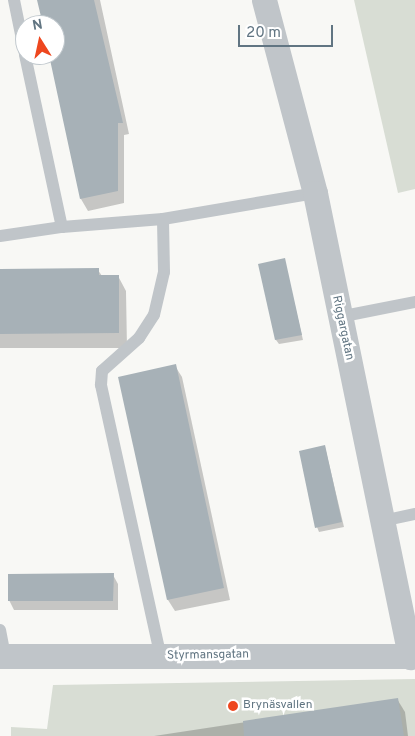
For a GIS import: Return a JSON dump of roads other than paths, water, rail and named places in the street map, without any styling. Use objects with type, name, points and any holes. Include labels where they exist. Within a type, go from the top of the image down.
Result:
[{"type":"street","name":"Riggargatan","points":[[264,0],[315,193],[339,318],[413,657]]},
{"type":"street","name":"Styrmansgatan","points":[[2,656],[161,658],[196,655],[413,657]]},
{"type":"lane","points":[[14,0],[17,15]]},
{"type":"lane","points":[[27,65],[62,227]]},
{"type":"lane","points":[[0,236],[62,227],[164,219],[315,193]]},
{"type":"lane","points":[[161,658],[101,385],[102,371],[139,338],[154,315],[164,272],[164,219]]},
{"type":"lane","points":[[339,318],[415,302]]},
{"type":"lane","points":[[382,521],[415,514]]},
{"type":"lane","points":[[0,630],[2,656]]},
{"type":"place","name":"Brynäsvallen","points":[[233,706]]}]
